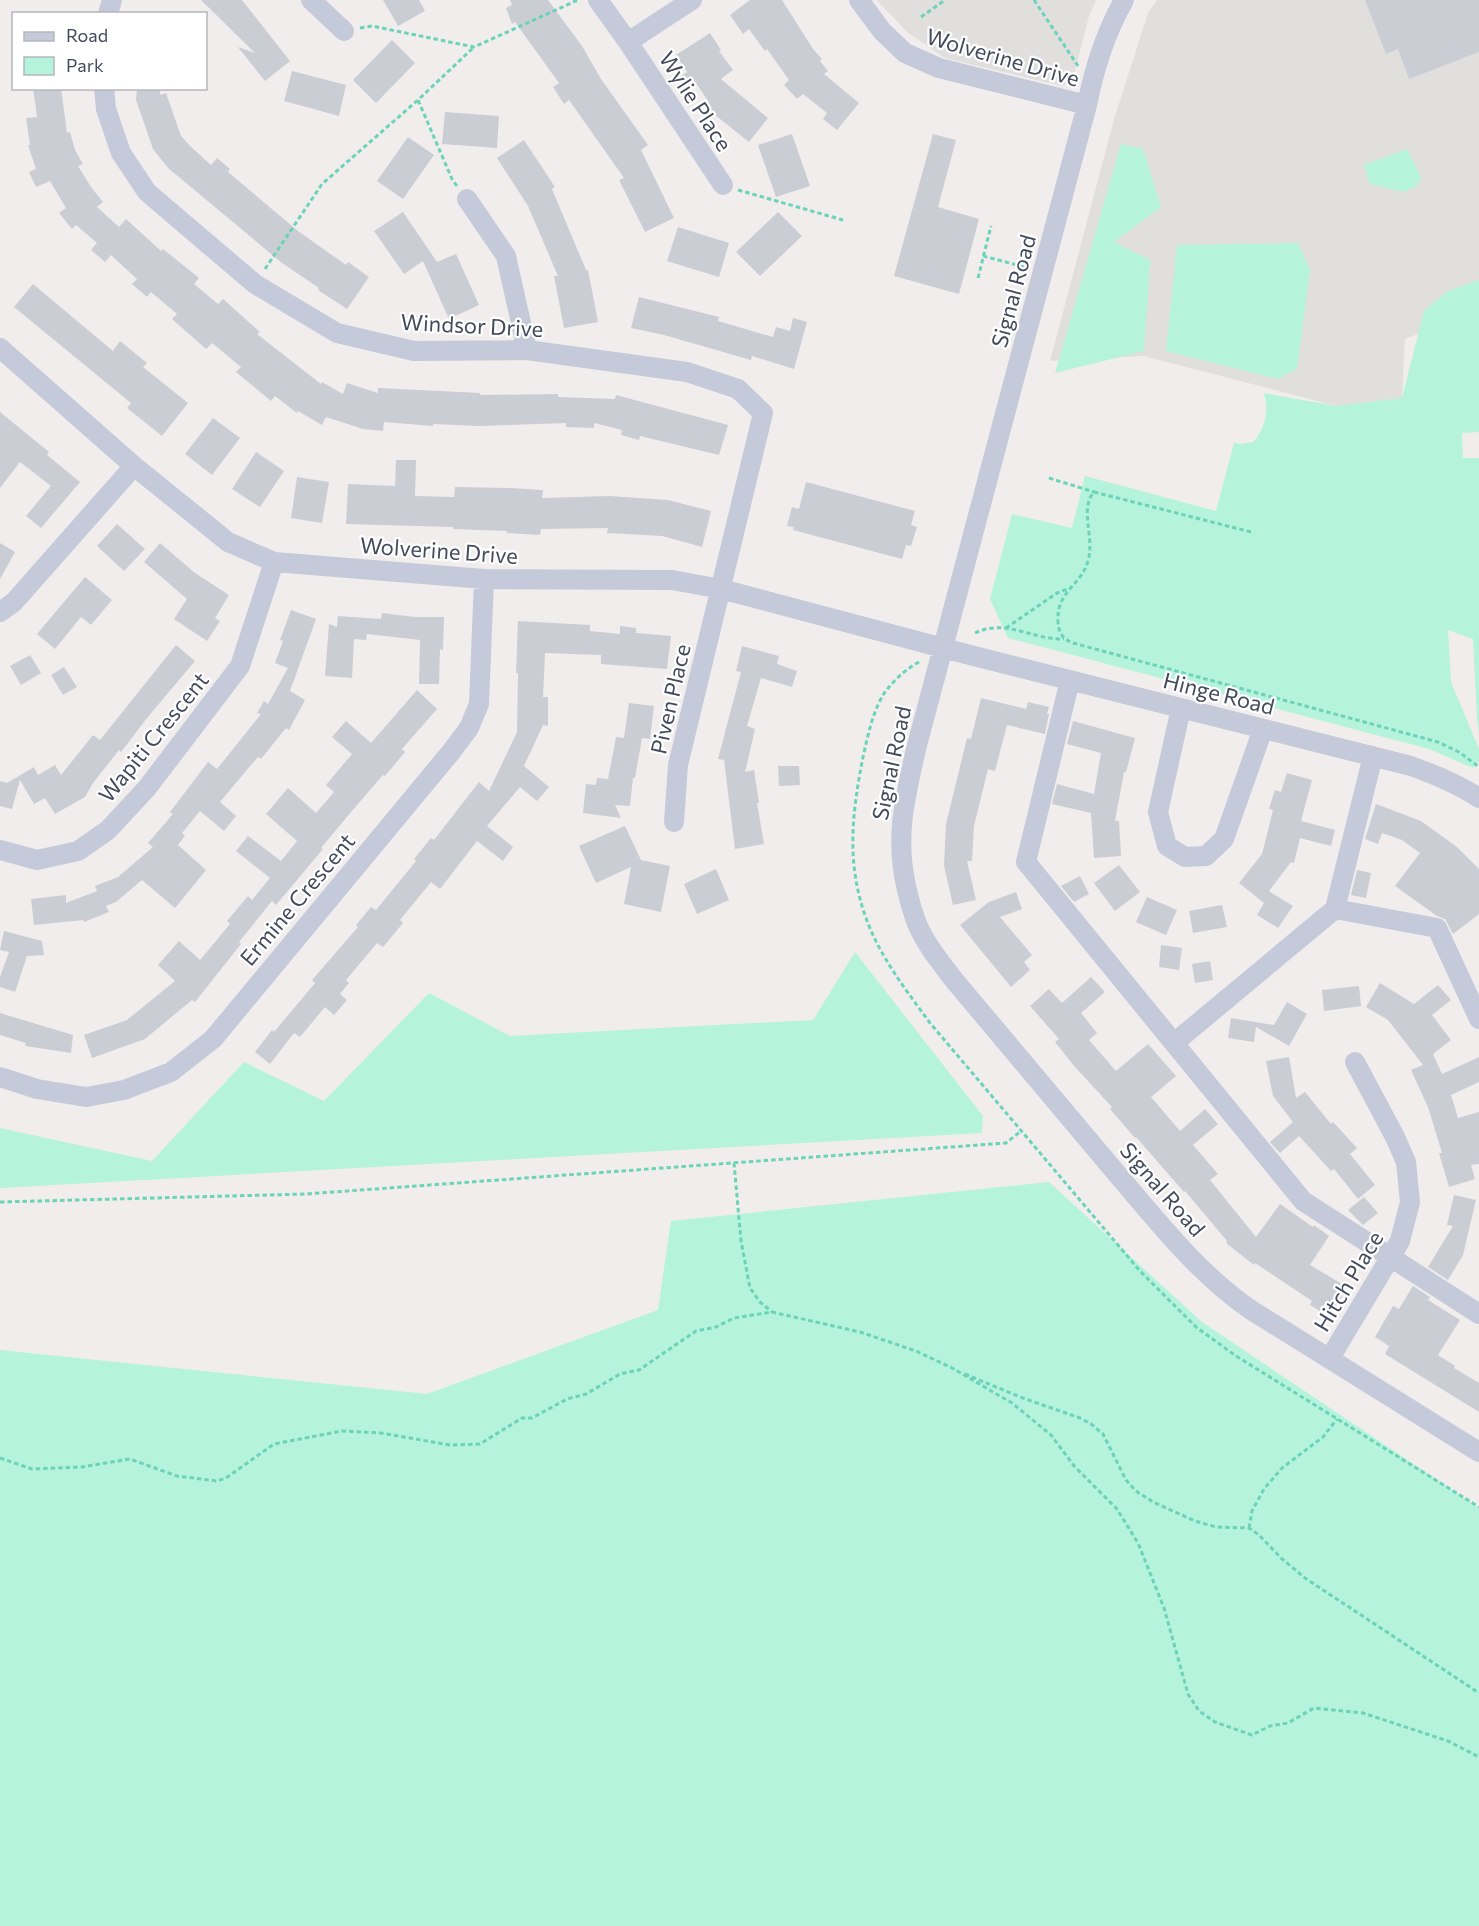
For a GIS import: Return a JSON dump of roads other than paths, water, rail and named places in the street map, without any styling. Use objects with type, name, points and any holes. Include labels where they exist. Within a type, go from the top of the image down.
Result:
[{"type":"street","points":[[311,0],[344,31]]},
{"type":"street","points":[[598,0],[628,42],[692,0]]},
{"type":"street","name":"Wolverine Drive","points":[[859,0],[882,31],[905,53],[939,68],[1087,105]]},
{"type":"street","name":"Signal Road","points":[[1125,0],[1093,75],[909,780],[900,837],[909,896],[918,925],[933,952],[954,980],[1142,1203],[1207,1275],[1229,1295],[1251,1310],[1479,1452]]},
{"type":"street","name":"Wylie Place","points":[[628,42],[723,185]]},
{"type":"street","name":"Windsor Drive","points":[[104,90],[106,109],[121,153],[147,192],[255,284],[337,333],[414,351],[527,350],[687,372],[738,389],[764,413],[721,589]]},
{"type":"street","points":[[467,199],[506,256],[527,350]]},
{"type":"street","name":"Wolverine Drive","points":[[0,348],[134,466],[228,542],[274,562],[484,579],[672,580],[721,589],[943,647]]},
{"type":"street","points":[[0,612],[14,602],[134,466]]},
{"type":"street","name":"Wapiti Crescent","points":[[0,849],[37,860],[78,851],[108,831],[147,788],[240,666],[274,562]]},
{"type":"street","name":"Ermine Crescent","points":[[0,1077],[38,1089],[86,1097],[96,1096],[124,1090],[171,1071],[213,1039],[469,728],[478,704],[484,579]]},
{"type":"street","name":"Piven Place","points":[[674,822],[678,765],[721,589]]},
{"type":"street","name":"Hinge Road","points":[[943,647],[1411,766],[1442,777],[1479,798]]},
{"type":"street","points":[[1070,680],[1026,862],[1303,1202],[1479,1314]]},
{"type":"street","points":[[1181,708],[1158,812],[1167,846],[1185,857],[1206,856],[1224,839],[1263,729]]},
{"type":"street","points":[[1174,1043],[1335,909],[1372,756]]},
{"type":"street","points":[[1335,909],[1437,928],[1479,1018]]},
{"type":"street","name":"Hitch Place","points":[[1330,1358],[1401,1241],[1410,1202],[1406,1162],[1355,1062]]}]
